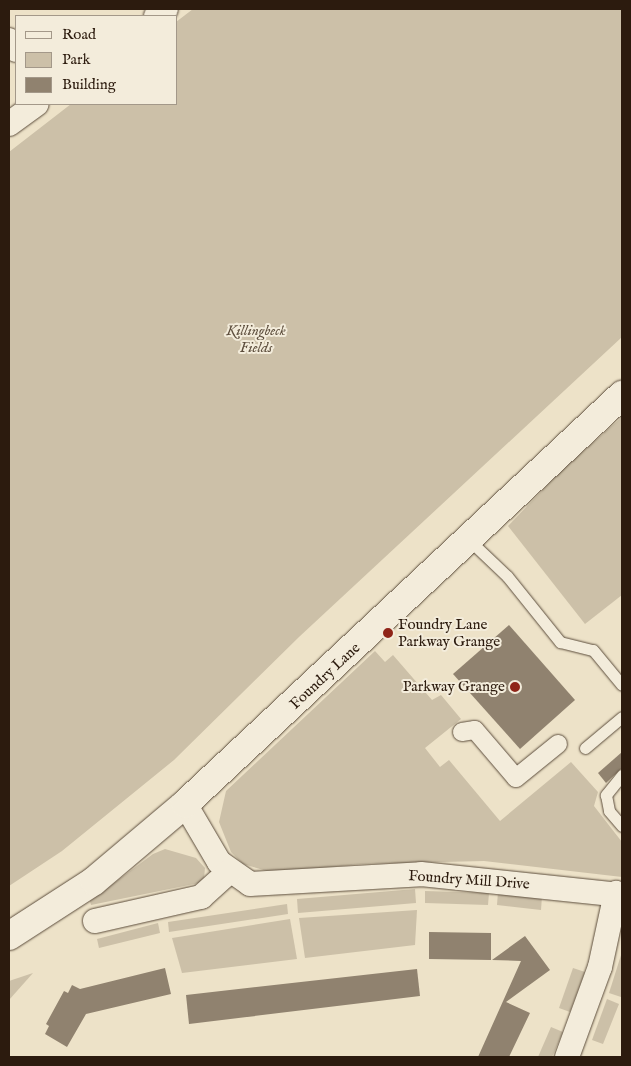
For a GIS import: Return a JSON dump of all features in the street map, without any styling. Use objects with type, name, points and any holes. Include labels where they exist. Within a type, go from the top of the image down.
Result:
[{"type":"street","points":[[9,124],[36,105]]},
{"type":"street","name":"Foundry Lane","points":[[9,936],[94,881],[185,804],[362,642],[466,538],[622,394]]},
{"type":"street","points":[[462,732],[475,730],[516,778],[558,744]]},
{"type":"street","name":"Foundry Mill Drive","points":[[185,804],[209,850],[230,871],[250,884],[264,885],[421,874],[619,894]]},
{"type":"street","points":[[95,921],[201,897],[230,871]]},
{"type":"street","points":[[567,1057],[600,967],[619,894]]},
{"type":"lane","points":[[466,538],[507,576],[560,642],[593,650],[622,685]]},
{"type":"lane","points":[[584,748],[622,717]]},
{"type":"lane","points":[[622,775],[606,795],[609,811],[622,826]]},
{"type":"green space","name":"Killingbeck Fields","points":[[193,9],[622,9],[622,337],[299,637],[174,760],[62,851],[9,886],[9,152],[70,105],[178,105],[178,20]]},
{"type":"green space","points":[[622,417],[622,595],[585,624],[508,526],[561,471]]},
{"type":"green space","points":[[375,651],[385,662],[393,655],[432,700],[441,695],[461,719],[425,748],[440,767],[449,760],[500,821],[571,762],[598,792],[594,806],[622,842],[622,877],[484,861],[361,864],[274,873],[243,864],[231,852],[219,822],[226,791]]},
{"type":"green space","points":[[165,849],[196,858],[205,868],[204,878],[199,883],[91,905],[90,901],[153,854]]},
{"type":"green space","points":[[415,889],[416,903],[298,913],[297,899]]},
{"type":"green space","points":[[425,891],[489,893],[488,905],[425,903]]},
{"type":"green space","points":[[498,892],[542,896],[541,910],[497,905]]},
{"type":"green space","points":[[287,904],[288,914],[169,932],[168,922]]},
{"type":"green space","points":[[417,910],[415,945],[305,958],[299,918]]},
{"type":"green space","points":[[290,919],[297,959],[182,973],[172,938]]},
{"type":"green space","points":[[158,923],[160,933],[99,948],[97,939]]},
{"type":"green space","points":[[622,952],[622,993],[621,997],[609,993]]},
{"type":"green space","points":[[573,968],[585,972],[570,1012],[559,1008]]},
{"type":"green space","points":[[33,973],[9,1000],[9,981]]},
{"type":"green space","points":[[607,999],[619,1004],[603,1044],[592,1040]]},
{"type":"green space","points":[[551,1027],[563,1032],[552,1057],[538,1057]]},
{"type":"building","name":"Parkway Grange","points":[[509,625],[575,700],[520,749],[453,674]]},
{"type":"building","points":[[622,752],[622,768],[606,783],[598,773]]},
{"type":"building","points":[[429,932],[491,933],[491,960],[429,959]]},
{"type":"building","points":[[525,936],[550,970],[506,1002],[530,1013],[509,1057],[478,1057],[521,961],[492,960]]},
{"type":"building","points":[[165,968],[171,994],[86,1014],[67,1047],[45,1034],[49,1026],[46,1024],[64,991],[68,993],[72,985],[80,989]]},
{"type":"building","points":[[417,969],[420,996],[189,1024],[186,995]]},
{"type":"place","name":"Foundry Lane Parkway Grange","points":[[388,633]]},
{"type":"place","name":"Parkway Grange","points":[[515,687]]}]
